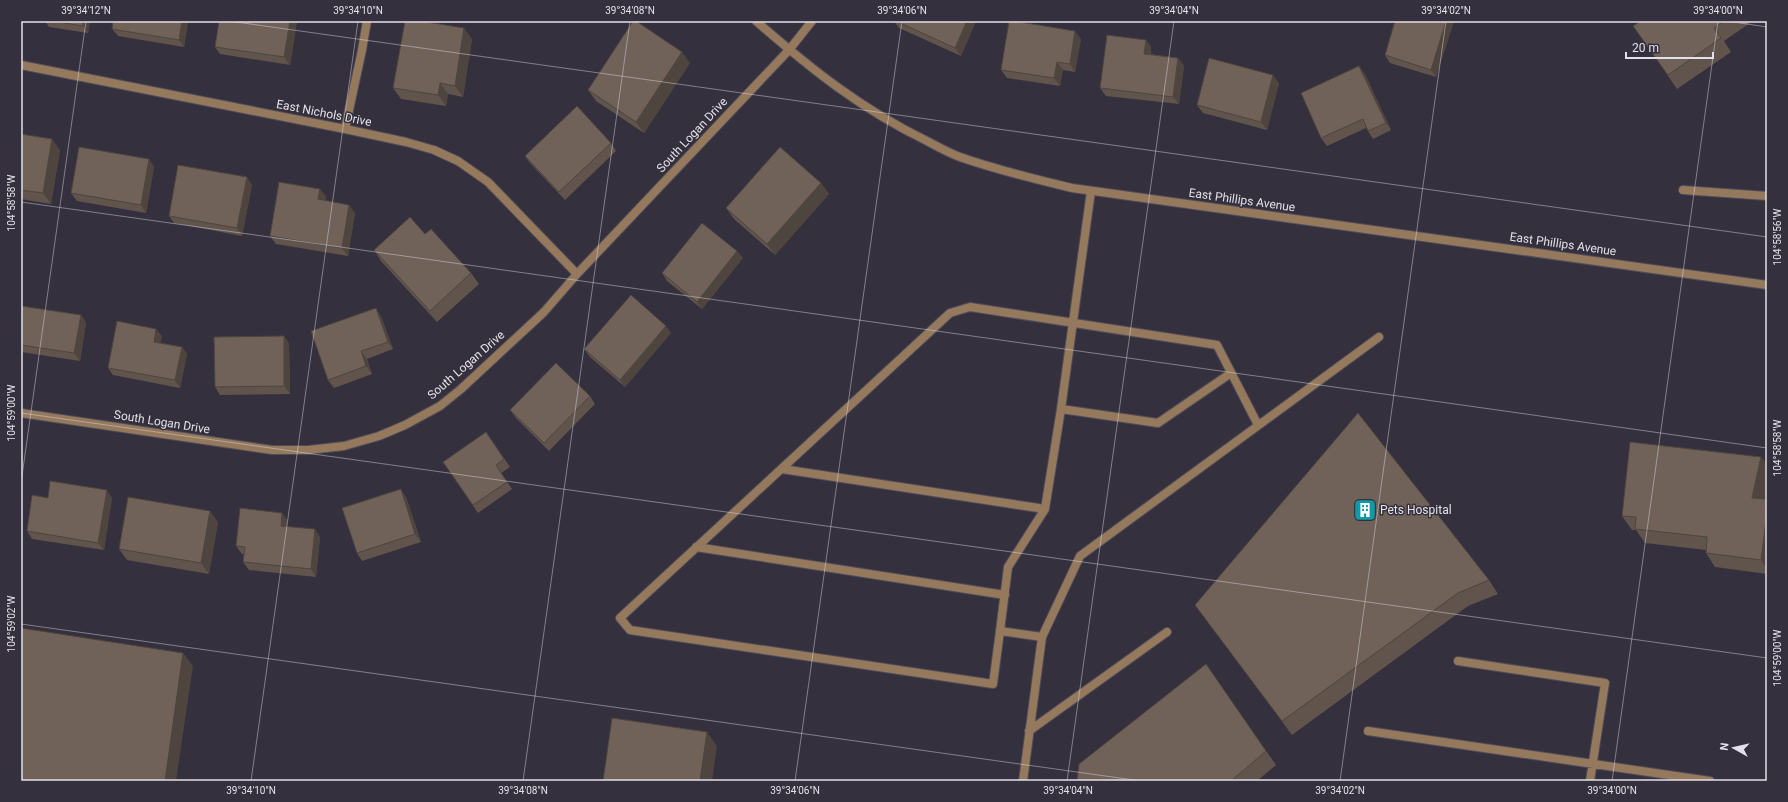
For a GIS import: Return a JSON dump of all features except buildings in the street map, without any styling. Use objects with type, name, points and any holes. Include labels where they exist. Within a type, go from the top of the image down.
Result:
[{"type":"street","points":[[345,129],[367,21]]},
{"type":"street","name":"East Phillips Avenue","points":[[756,21],[831,84],[899,128],[959,157],[1023,177],[1091,191],[1767,285]]},
{"type":"street","name":"South Logan Drive","points":[[21,413],[272,450],[308,450],[344,446],[379,436],[405,426],[440,406],[461,389],[544,312],[577,274],[789,50],[812,21]]},
{"type":"street","name":"East Nichols Drive","points":[[21,65],[345,129],[406,142],[434,150],[458,161],[488,182],[577,274]]},
{"type":"street","points":[[1683,190],[1767,196]]},
{"type":"street","points":[[1091,191],[1072,323],[1061,408],[1045,509],[1008,567],[993,684],[630,630],[620,618],[950,312],[970,308],[1072,323],[1217,345],[1258,425]]},
{"type":"street","points":[[1023,781],[1042,637],[1080,556],[1379,337]]},
{"type":"street","points":[[1061,408],[1158,423],[1232,373]]},
{"type":"street","points":[[782,469],[1045,509]]},
{"type":"street","points":[[696,548],[1005,595]]},
{"type":"street","points":[[1000,631],[1042,637]]},
{"type":"street","points":[[1029,731],[1167,632]]},
{"type":"street","points":[[1458,661],[1605,683],[1590,781]]},
{"type":"street","points":[[1368,731],[1710,781]]},
{"type":"place","name":"Pets Hospital","points":[[1365,510]]}]
